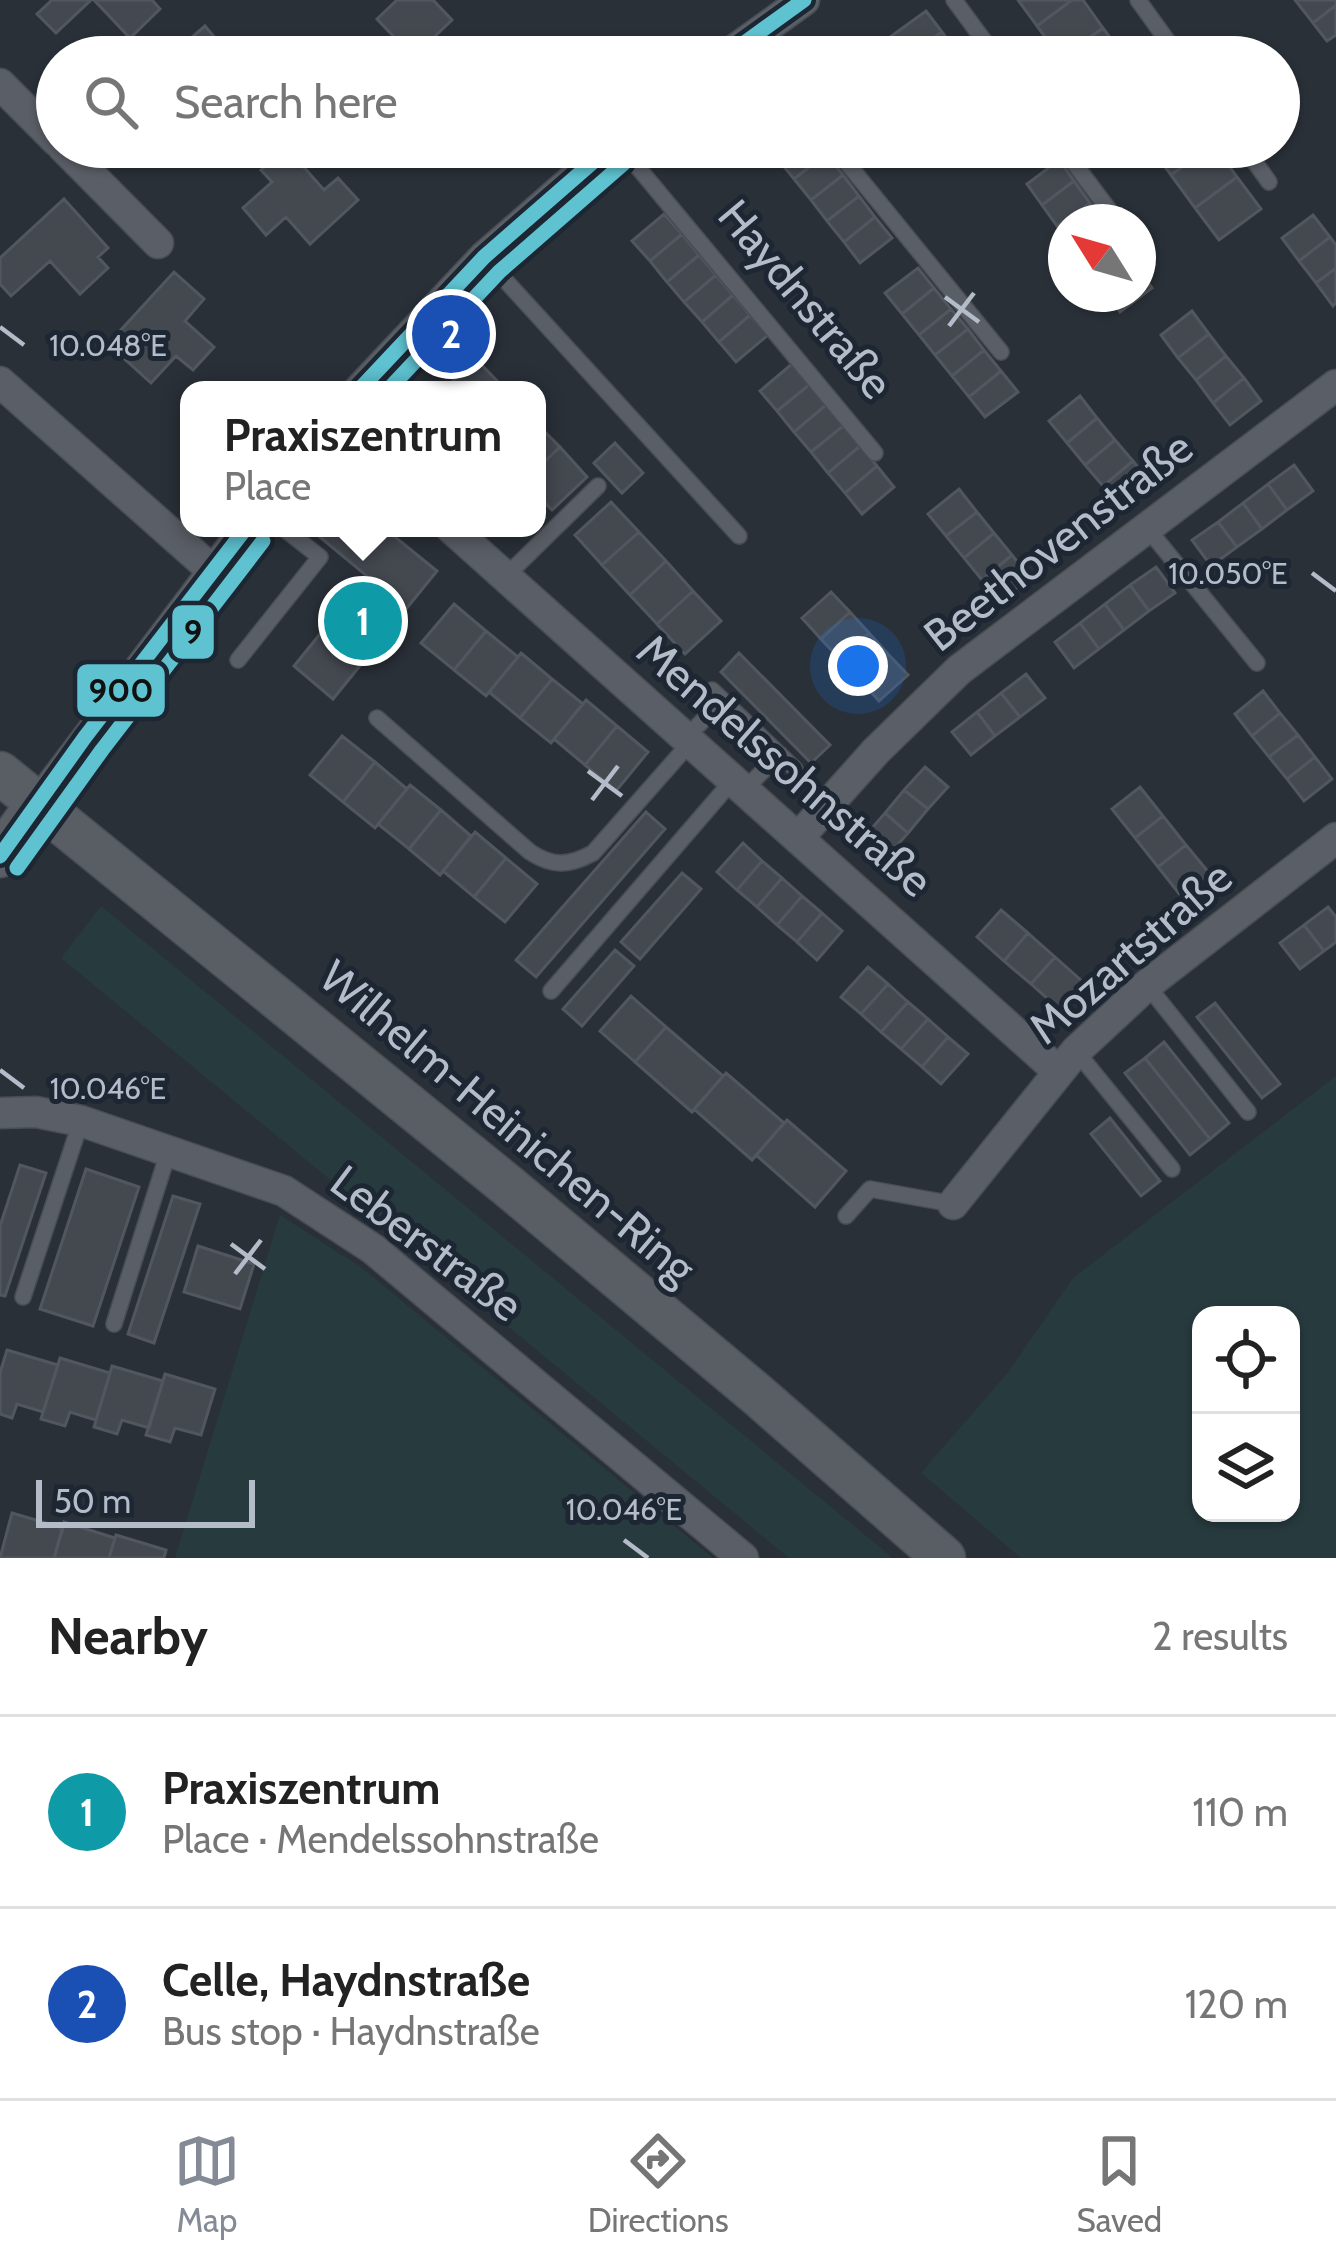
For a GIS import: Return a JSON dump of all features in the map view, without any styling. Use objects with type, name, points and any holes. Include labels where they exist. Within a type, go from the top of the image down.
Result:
[{"type":"main road","name":"Wilhelm-Heinichen-Ring","points":[[0,773],[616,1276],[944,1558]]},
{"type":"main road","points":[[0,856],[38,803]]},
{"type":"street","points":[[762,36],[804,0]]},
{"type":"street","points":[[0,83],[36,120]]},
{"type":"street","points":[[84,168],[158,243]]},
{"type":"street","points":[[367,381],[484,257],[586,168]]},
{"type":"street","points":[[0,382],[212,570]]},
{"type":"street","name":"Beethovenstraße","points":[[799,837],[876,751],[959,670],[1336,385]]},
{"type":"street","points":[[38,803],[239,537]]},
{"type":"street","name":"Mendelssohnstraße","points":[[461,537],[687,741],[1067,1061]]},
{"type":"street","name":"Mozartstraße","points":[[953,1204],[1067,1061],[1147,985],[1336,838]]},
{"type":"street","name":"Leberstraße","points":[[0,1113],[37,1112],[81,1121],[284,1191],[373,1249],[742,1558]]},
{"type":"lane","points":[[954,0],[981,36]]},
{"type":"lane","points":[[1138,0],[1164,36]]},
{"type":"lane","name":"Haydnstraße","points":[[638,168],[875,453]]},
{"type":"lane","points":[[851,168],[1000,352]]},
{"type":"lane","points":[[1078,168],[1105,204]]},
{"type":"lane","points":[[1259,168],[1269,182]]},
{"type":"lane","points":[[484,257],[739,536]]},
{"type":"lane","points":[[546,537],[598,486]]},
{"type":"lane","points":[[1147,528],[1257,663]]},
{"type":"lane","points":[[238,659],[320,557],[294,537]]},
{"type":"lane","points":[[504,578],[546,537]]},
{"type":"lane","points":[[377,718],[530,852],[555,865],[577,862],[593,853],[687,741],[717,696],[795,769]]},
{"type":"lane","points":[[551,991],[738,785],[780,754]]},
{"type":"lane","points":[[1147,985],[1248,1112]]},
{"type":"lane","points":[[1067,1061],[1172,1169]]},
{"type":"lane","points":[[22,1297],[81,1121]]},
{"type":"lane","points":[[114,1324],[169,1150]]},
{"type":"lane","points":[[846,1216],[870,1189],[953,1204]]},
{"type":"green space","points":[[101,906],[893,1558],[789,1558],[61,958]]},
{"type":"green space","points":[[1336,1076],[1336,1558],[1021,1558],[921,1473],[1009,1371],[1073,1278]]},
{"type":"green space","points":[[280,1215],[362,1268],[713,1558],[175,1558]]},
{"type":"building","points":[[52,0],[91,0],[56,33],[37,14]]},
{"type":"building","points":[[94,0],[152,0],[160,9],[128,36]]},
{"type":"building","points":[[397,0],[433,0],[452,20],[435,36],[393,36],[377,19]]},
{"type":"building","points":[[1018,0],[1072,0],[1037,26]]},
{"type":"building","points":[[1072,0],[1083,0],[1103,28],[1091,36],[1044,36],[1037,26]]},
{"type":"building","points":[[1295,0],[1336,0],[1336,5],[1313,23]]},
{"type":"building","points":[[1336,5],[1336,35],[1327,41],[1313,23]]},
{"type":"building","points":[[926,11],[942,32],[936,36],[891,36]]},
{"type":"building","points":[[205,26],[213,36],[193,36]]},
{"type":"building","points":[[305,168],[324,190],[338,178],[358,200],[310,244],[286,217],[266,235],[243,208],[272,182],[261,170]]},
{"type":"building","points":[[785,168],[808,168],[794,179]]},
{"type":"building","points":[[808,168],[837,168],[843,175],[811,200],[794,179]]},
{"type":"building","points":[[1048,168],[1065,168],[1074,181],[1042,205],[1027,184]]},
{"type":"building","points":[[1181,168],[1230,168],[1237,177],[1195,208],[1171,175]]},
{"type":"building","points":[[843,175],[859,196],[827,221],[811,200]]},
{"type":"building","points":[[1237,177],[1261,209],[1219,240],[1195,208]]},
{"type":"building","points":[[1074,181],[1090,203],[1048,204],[1048,213],[1042,205]]},
{"type":"building","points":[[859,196],[875,217],[844,242],[827,221]]},
{"type":"building","points":[[64,199],[108,248],[98,257],[108,268],[80,294],[50,261],[11,296],[0,284],[0,258]]},
{"type":"building","points":[[664,214],[682,234],[650,261],[632,241]]},
{"type":"building","points":[[1313,215],[1330,237],[1299,261],[1282,238]]},
{"type":"building","points":[[875,217],[892,238],[860,263],[844,242]]},
{"type":"building","points":[[682,234],[699,255],[667,282],[650,261]]},
{"type":"building","points":[[1330,237],[1336,245],[1336,268],[1316,283],[1299,261]]},
{"type":"building","points":[[699,255],[716,275],[684,302],[667,282]]},
{"type":"building","points":[[918,268],[934,288],[902,314],[885,293]]},
{"type":"building","points":[[1336,268],[1336,303],[1333,306],[1316,283]]},
{"type":"building","points":[[174,272],[204,299],[185,321],[214,347],[193,370],[176,356],[151,383],[108,344]]},
{"type":"building","points":[[716,275],[733,295],[702,322],[684,302]]},
{"type":"building","points":[[934,288],[951,309],[919,335],[902,314]]},
{"type":"building","points":[[733,295],[750,315],[719,342],[702,322]]},
{"type":"building","points":[[951,309],[968,329],[935,355],[919,335]]},
{"type":"building","points":[[1192,311],[1209,334],[1178,358],[1161,335]]},
{"type":"building","points":[[750,315],[768,335],[736,362],[719,342]]},
{"type":"building","points":[[968,329],[984,350],[952,376],[935,355]]},
{"type":"building","points":[[1209,334],[1226,356],[1196,380],[1178,358]]},
{"type":"building","points":[[984,350],[1001,371],[969,397],[952,376]]},
{"type":"building","points":[[1226,356],[1244,378],[1213,403],[1196,380]]},
{"type":"building","points":[[476,359],[497,381],[453,381]]},
{"type":"building","points":[[792,364],[809,385],[777,411],[760,391]]},
{"type":"building","points":[[1001,371],[1018,392],[985,417],[969,397]]},
{"type":"building","points":[[1244,378],[1261,401],[1230,425],[1213,403]]},
{"type":"building","points":[[809,385],[826,405],[794,432],[777,411]]},
{"type":"building","points":[[1080,396],[1097,418],[1067,443],[1049,421]]},
{"type":"building","points":[[826,405],[843,426],[811,452],[794,432]]},
{"type":"building","points":[[1097,418],[1115,440],[1085,465],[1067,443]]},
{"type":"building","points":[[843,426],[860,446],[828,473],[811,452]]},
{"type":"building","points":[[546,433],[560,447],[546,460]]},
{"type":"building","points":[[1115,440],[1133,461],[1103,486],[1085,465]]},
{"type":"building","points":[[615,443],[643,473],[622,493],[594,463]]},
{"type":"building","points":[[860,446],[877,466],[845,493],[828,473]]},
{"type":"building","points":[[560,447],[587,477],[552,510],[546,504],[546,460]]},
{"type":"building","points":[[1133,461],[1151,484],[1120,508],[1103,486]]},
{"type":"building","points":[[1294,465],[1313,491],[1287,510],[1268,484]]},
{"type":"building","points":[[877,466],[894,487],[862,514],[845,493]]},
{"type":"building","points":[[1268,484],[1287,510],[1262,529],[1243,503]]},
{"type":"building","points":[[959,489],[977,512],[946,536],[928,514]]},
{"type":"building","points":[[611,502],[639,532],[602,565],[575,535]]},
{"type":"building","points":[[1243,503],[1262,529],[1237,547],[1218,522]]},
{"type":"building","points":[[977,512],[994,533],[964,558],[946,536]]},
{"type":"building","points":[[1218,522],[1237,547],[1211,566],[1192,540]]},
{"type":"building","points":[[639,532],[666,561],[630,595],[602,565]]},
{"type":"building","points":[[994,533],[1012,555],[982,580],[964,558]]},
{"type":"building","points":[[320,537],[395,537],[437,571],[333,699],[294,666],[367,576]]},
{"type":"building","points":[[1012,555],[1030,577],[1000,602],[982,580]]},
{"type":"building","points":[[666,561],[693,591],[657,624],[630,595]]},
{"type":"building","points":[[1156,567],[1175,593],[1149,611],[1130,585]]},
{"type":"building","points":[[1130,585],[1149,611],[1124,630],[1105,604]]},
{"type":"building","points":[[693,591],[721,621],[685,654],[657,624]]},
{"type":"building","points":[[831,592],[850,612],[821,639],[802,618]]},
{"type":"building","points":[[454,604],[486,631],[454,670],[421,643]]},
{"type":"building","points":[[1105,604],[1124,630],[1099,649],[1080,623]]},
{"type":"building","points":[[850,612],[869,633],[841,660],[821,639]]},
{"type":"building","points":[[1080,623],[1099,649],[1074,668],[1055,642]]},
{"type":"building","points":[[486,631],[518,657],[486,696],[454,670]]},
{"type":"building","points":[[869,633],[888,654],[860,680],[841,660]]},
{"type":"building","points":[[521,653],[552,679],[520,718],[489,692]]},
{"type":"building","points":[[739,653],[830,745],[811,763],[721,672]]},
{"type":"building","points":[[888,654],[908,675],[879,701],[860,680]]},
{"type":"building","points":[[1026,674],[1045,698],[1020,717],[1001,693]]},
{"type":"building","points":[[552,679],[583,704],[551,743],[520,718]]},
{"type":"building","points":[[1263,691],[1280,713],[1252,736],[1235,714]]},
{"type":"building","points":[[1001,693],[1020,717],[995,736],[977,712]]},
{"type":"building","points":[[586,700],[617,726],[585,765],[554,739]]},
{"type":"building","points":[[977,712],[995,736],[971,755],[952,732]]},
{"type":"building","points":[[1280,713],[1298,735],[1269,757],[1252,736]]},
{"type":"building","points":[[617,726],[648,752],[616,791],[585,765]]},
{"type":"building","points":[[1298,735],[1315,757],[1287,779],[1269,757]]},
{"type":"building","points":[[342,736],[375,762],[343,802],[310,775]]},
{"type":"building","points":[[1315,757],[1332,779],[1304,801],[1287,779]]},
{"type":"building","points":[[375,762],[407,789],[375,828],[343,802]]},
{"type":"building","points":[[925,767],[948,787],[928,809],[904,790]]},
{"type":"building","points":[[410,785],[441,810],[409,849],[378,824]]},
{"type":"building","points":[[1140,787],[1163,816],[1135,838],[1112,809]]},
{"type":"building","points":[[904,790],[928,809],[908,833],[885,813]]},
{"type":"building","points":[[441,810],[471,836],[440,875],[409,849]]},
{"type":"building","points":[[646,812],[665,829],[536,977],[516,960]]},
{"type":"building","points":[[885,813],[908,833],[888,856],[865,836]]},
{"type":"building","points":[[1163,816],[1186,845],[1158,867],[1135,838]]},
{"type":"building","points":[[475,832],[506,858],[474,897],[443,871]]},
{"type":"building","points":[[743,843],[762,861],[737,890],[717,872]]},
{"type":"building","points":[[1186,845],[1210,874],[1181,896],[1158,867]]},
{"type":"building","points":[[506,858],[537,884],[505,922],[474,897]]},
{"type":"building","points":[[762,861],[782,878],[757,907],[737,890]]},
{"type":"building","points":[[682,873],[701,889],[640,959],[621,942]]},
{"type":"building","points":[[782,878],[802,896],[777,925],[757,907]]},
{"type":"building","points":[[802,896],[822,913],[797,942],[777,925]]},
{"type":"building","points":[[1328,907],[1336,917],[1336,942],[1324,951],[1304,925]]},
{"type":"building","points":[[1001,910],[1028,933],[1004,961],[977,937]]},
{"type":"building","points":[[822,913],[842,931],[817,960],[797,942]]},
{"type":"building","points":[[1304,925],[1324,951],[1300,969],[1280,943]]},
{"type":"building","points":[[1028,933],[1055,957],[1031,984],[1004,961]]},
{"type":"building","points":[[615,950],[634,966],[582,1026],[563,1009]]},
{"type":"building","points":[[1055,957],[1082,981],[1058,1008],[1031,984]]},
{"type":"building","points":[[868,967],[888,984],[861,1014],[841,997]]},
{"type":"building","points":[[888,984],[908,1002],[881,1032],[861,1014]]},
{"type":"building","points":[[631,996],[666,1027],[635,1062],[600,1031]]},
{"type":"building","points":[[908,1002],[928,1019],[901,1049],[881,1032]]},
{"type":"building","points":[[1215,1003],[1280,1084],[1262,1098],[1197,1017]]},
{"type":"building","points":[[928,1019],[948,1037],[922,1067],[901,1049]]},
{"type":"building","points":[[666,1027],[723,1076],[692,1112],[635,1062]]},
{"type":"building","points":[[948,1037],[968,1054],[941,1084],[922,1067]]},
{"type":"building","points":[[1164,1042],[1229,1123],[1210,1139],[1145,1058]]},
{"type":"building","points":[[1145,1058],[1210,1139],[1190,1155],[1125,1073]]},
{"type":"building","points":[[726,1073],[784,1123],[752,1160],[694,1109]]},
{"type":"building","points":[[1110,1118],[1160,1181],[1141,1196],[1091,1134]]},
{"type":"building","points":[[787,1120],[846,1171],[815,1207],[756,1155]]},
{"type":"building","points":[[20,1165],[46,1173],[5,1296],[0,1295],[0,1226]]},
{"type":"building","points":[[86,1169],[139,1187],[93,1326],[40,1309]]},
{"type":"building","points":[[173,1196],[200,1204],[154,1343],[128,1334]]},
{"type":"building","points":[[198,1246],[254,1264],[240,1309],[184,1292]]},
{"type":"building","points":[[7,1350],[58,1365],[43,1412],[17,1404],[12,1418],[0,1414],[0,1373]]},
{"type":"building","points":[[60,1358],[110,1373],[96,1420],[70,1412],[65,1426],[41,1419]]},
{"type":"building","points":[[112,1366],[163,1381],[149,1428],[122,1420],[117,1434],[94,1427]]},
{"type":"building","points":[[165,1374],[215,1389],[201,1435],[175,1428],[170,1442],[146,1435]]},
{"type":"building","points":[[12,1513],[63,1528],[54,1558],[0,1558]]},
{"type":"building","points":[[64,1522],[115,1538],[109,1558],[54,1558]]},
{"type":"building","points":[[116,1535],[166,1550],[164,1558],[109,1558]]},
{"type":"transit line","name":"900","points":[[754,36],[804,0]]},
{"type":"transit line","name":"900","points":[[367,381],[484,257],[586,168]]},
{"type":"transit line","name":"9","points":[[396,381],[499,272],[618,168]]},
{"type":"transit line","name":"900","points":[[0,856],[239,537]]},
{"type":"transit line","name":"9","points":[[17,868],[263,541]]},
{"type":"place","name":"Celle, Haydnstraße","points":[[451,334]]},
{"type":"place","name":"Praxiszentrum","points":[[363,621]]}]
